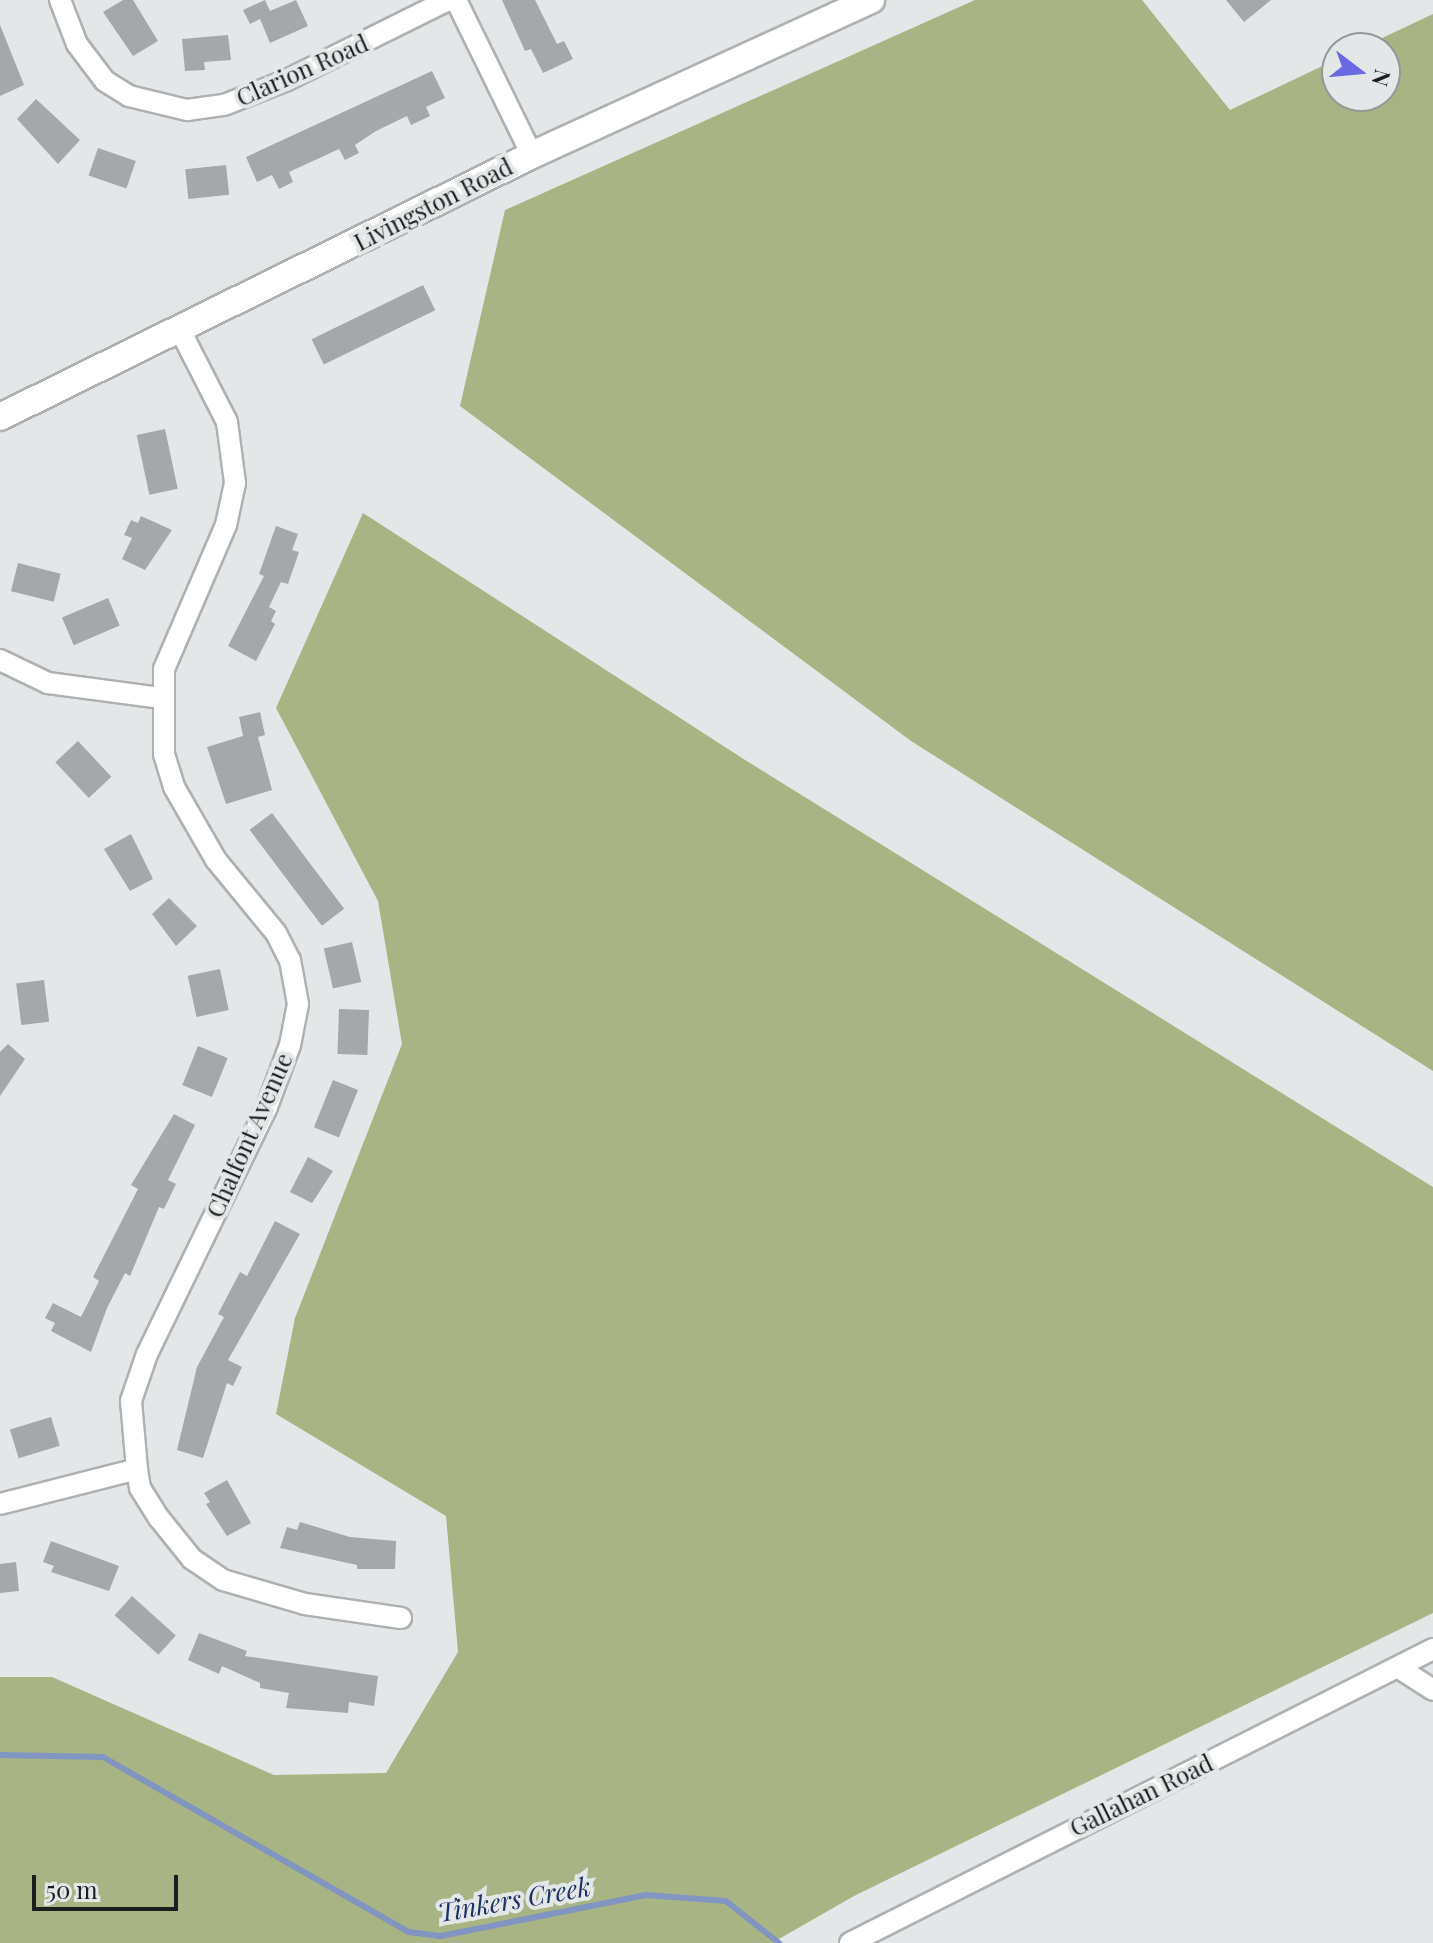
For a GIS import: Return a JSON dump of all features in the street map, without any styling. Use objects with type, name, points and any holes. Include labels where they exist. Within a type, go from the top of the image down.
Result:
[{"type":"main road","name":"Livingston Road","points":[[0,417],[532,155],[871,0]]},
{"type":"street","name":"Clarion Road","points":[[60,0],[77,44],[105,81],[129,96],[187,110],[224,105],[285,81],[448,0]]},
{"type":"street","points":[[456,0],[532,155]]},
{"type":"street","name":"Chalfont Avenue","points":[[180,330],[227,422],[235,483],[226,525],[164,669],[160,698],[164,754],[174,787],[216,860],[276,933],[290,960],[298,1004],[290,1045],[267,1107],[147,1354],[131,1401],[140,1488],[192,1559],[223,1580],[305,1604],[401,1618]]},
{"type":"street","points":[[0,660],[48,683],[160,698]]},
{"type":"street","points":[[0,1504],[137,1469]]},
{"type":"street","name":"Gallahan Road","points":[[859,1938],[1433,1649]]},
{"type":"street","points":[[1399,1668],[1433,1690]]},
{"type":"green space","points":[[975,0],[1142,0],[1230,110],[1321,67],[1321,112],[1401,112],[1401,32],[1395,32],[1433,14],[1433,1071],[911,741],[460,406],[505,210]]},
{"type":"green space","points":[[363,513],[742,758],[1433,1187],[1433,1613],[854,1896],[772,1943],[0,1943],[0,1677],[52,1677],[274,1775],[386,1773],[458,1652],[446,1516],[276,1414],[295,1318],[402,1044],[378,901],[276,708]]},
{"type":"building","points":[[123,0],[133,0],[158,41],[133,56],[103,12]]},
{"type":"building","points":[[265,0],[270,11],[296,0],[308,26],[270,43],[260,19],[250,24],[243,10]]},
{"type":"building","points":[[502,0],[535,0],[557,44],[564,41],[573,59],[543,73],[531,49],[525,51]]},
{"type":"building","points":[[1226,0],[1271,0],[1244,22]]},
{"type":"building","points":[[0,25],[24,85],[0,96]]},
{"type":"building","points":[[228,35],[231,60],[204,62],[205,70],[185,71],[182,39]]},
{"type":"building","points":[[432,71],[445,98],[426,107],[430,116],[411,125],[407,116],[376,131],[355,145],[359,153],[345,160],[339,149],[289,172],[293,182],[279,189],[272,175],[257,182],[246,157]]},
{"type":"building","points":[[36,99],[80,140],[58,164],[17,119]]},
{"type":"building","points":[[98,148],[136,161],[126,188],[89,175]]},
{"type":"building","points":[[226,165],[229,195],[188,199],[185,169]]},
{"type":"building","points":[[423,285],[435,310],[324,365],[312,339]]},
{"type":"building","points":[[165,429],[178,489],[149,495],[137,435]]},
{"type":"building","points":[[141,516],[172,530],[145,570],[122,559],[132,538],[124,535],[131,520],[138,523]]},
{"type":"building","points":[[276,526],[298,534],[292,550],[299,552],[288,584],[281,582],[269,607],[276,611],[271,621],[275,624],[256,661],[228,646],[264,576],[259,574]]},
{"type":"building","points":[[18,563],[61,574],[54,602],[11,591]]},
{"type":"building","points":[[108,598],[120,626],[74,645],[62,618]]},
{"type":"building","points":[[260,712],[265,735],[258,737],[272,790],[226,804],[207,747],[243,736],[239,717]]},
{"type":"building","points":[[78,741],[111,777],[89,798],[55,762]]},
{"type":"building","points":[[272,813],[344,909],[322,926],[250,830]]},
{"type":"building","points":[[131,834],[153,879],[130,891],[104,849]]},
{"type":"building","points":[[169,898],[197,926],[176,946],[152,914]]},
{"type":"building","points":[[352,942],[361,982],[333,988],[324,949]]},
{"type":"building","points":[[220,969],[229,1010],[196,1017],[188,976]]},
{"type":"building","points":[[44,980],[49,1022],[21,1025],[16,983]]},
{"type":"building","points":[[339,1009],[369,1010],[367,1055],[337,1054]]},
{"type":"building","points":[[8,1044],[25,1059],[0,1096],[0,1052]]},
{"type":"building","points":[[198,1046],[228,1058],[212,1097],[182,1085]]},
{"type":"building","points":[[333,1080],[358,1090],[339,1137],[314,1127]]},
{"type":"building","points":[[174,1114],[195,1125],[168,1180],[176,1184],[164,1209],[159,1207],[130,1276],[125,1273],[107,1308],[91,1352],[51,1331],[55,1323],[45,1318],[53,1303],[81,1317],[99,1281],[93,1277],[138,1189],[131,1185]]},
{"type":"building","points":[[308,1157],[333,1171],[312,1203],[290,1192]]},
{"type":"building","points":[[275,1221],[300,1234],[228,1360],[242,1367],[233,1386],[227,1383],[203,1458],[177,1450],[197,1367],[224,1317],[218,1314],[240,1272],[247,1276]]},
{"type":"building","points":[[51,1417],[60,1446],[19,1458],[10,1430]]},
{"type":"building","points":[[227,1480],[251,1523],[227,1536],[206,1504],[210,1502],[204,1493]]},
{"type":"building","points":[[300,1522],[350,1537],[396,1541],[395,1569],[357,1569],[357,1565],[280,1548],[287,1527],[297,1530]]},
{"type":"building","points":[[51,1541],[119,1566],[109,1591],[51,1572],[54,1566],[43,1562]]},
{"type":"building","points":[[16,1562],[19,1591],[0,1593],[0,1564]]},
{"type":"building","points":[[132,1596],[176,1635],[158,1655],[115,1615]]},
{"type":"building","points":[[199,1633],[247,1651],[245,1656],[378,1676],[374,1706],[349,1702],[348,1713],[286,1708],[289,1693],[260,1688],[260,1683],[222,1666],[219,1674],[188,1660]]},
{"type":"waterway","name":"Tinkers Creek","points":[[0,1755],[103,1757],[408,1932],[441,1936],[646,1895],[726,1901],[779,1943]]}]
